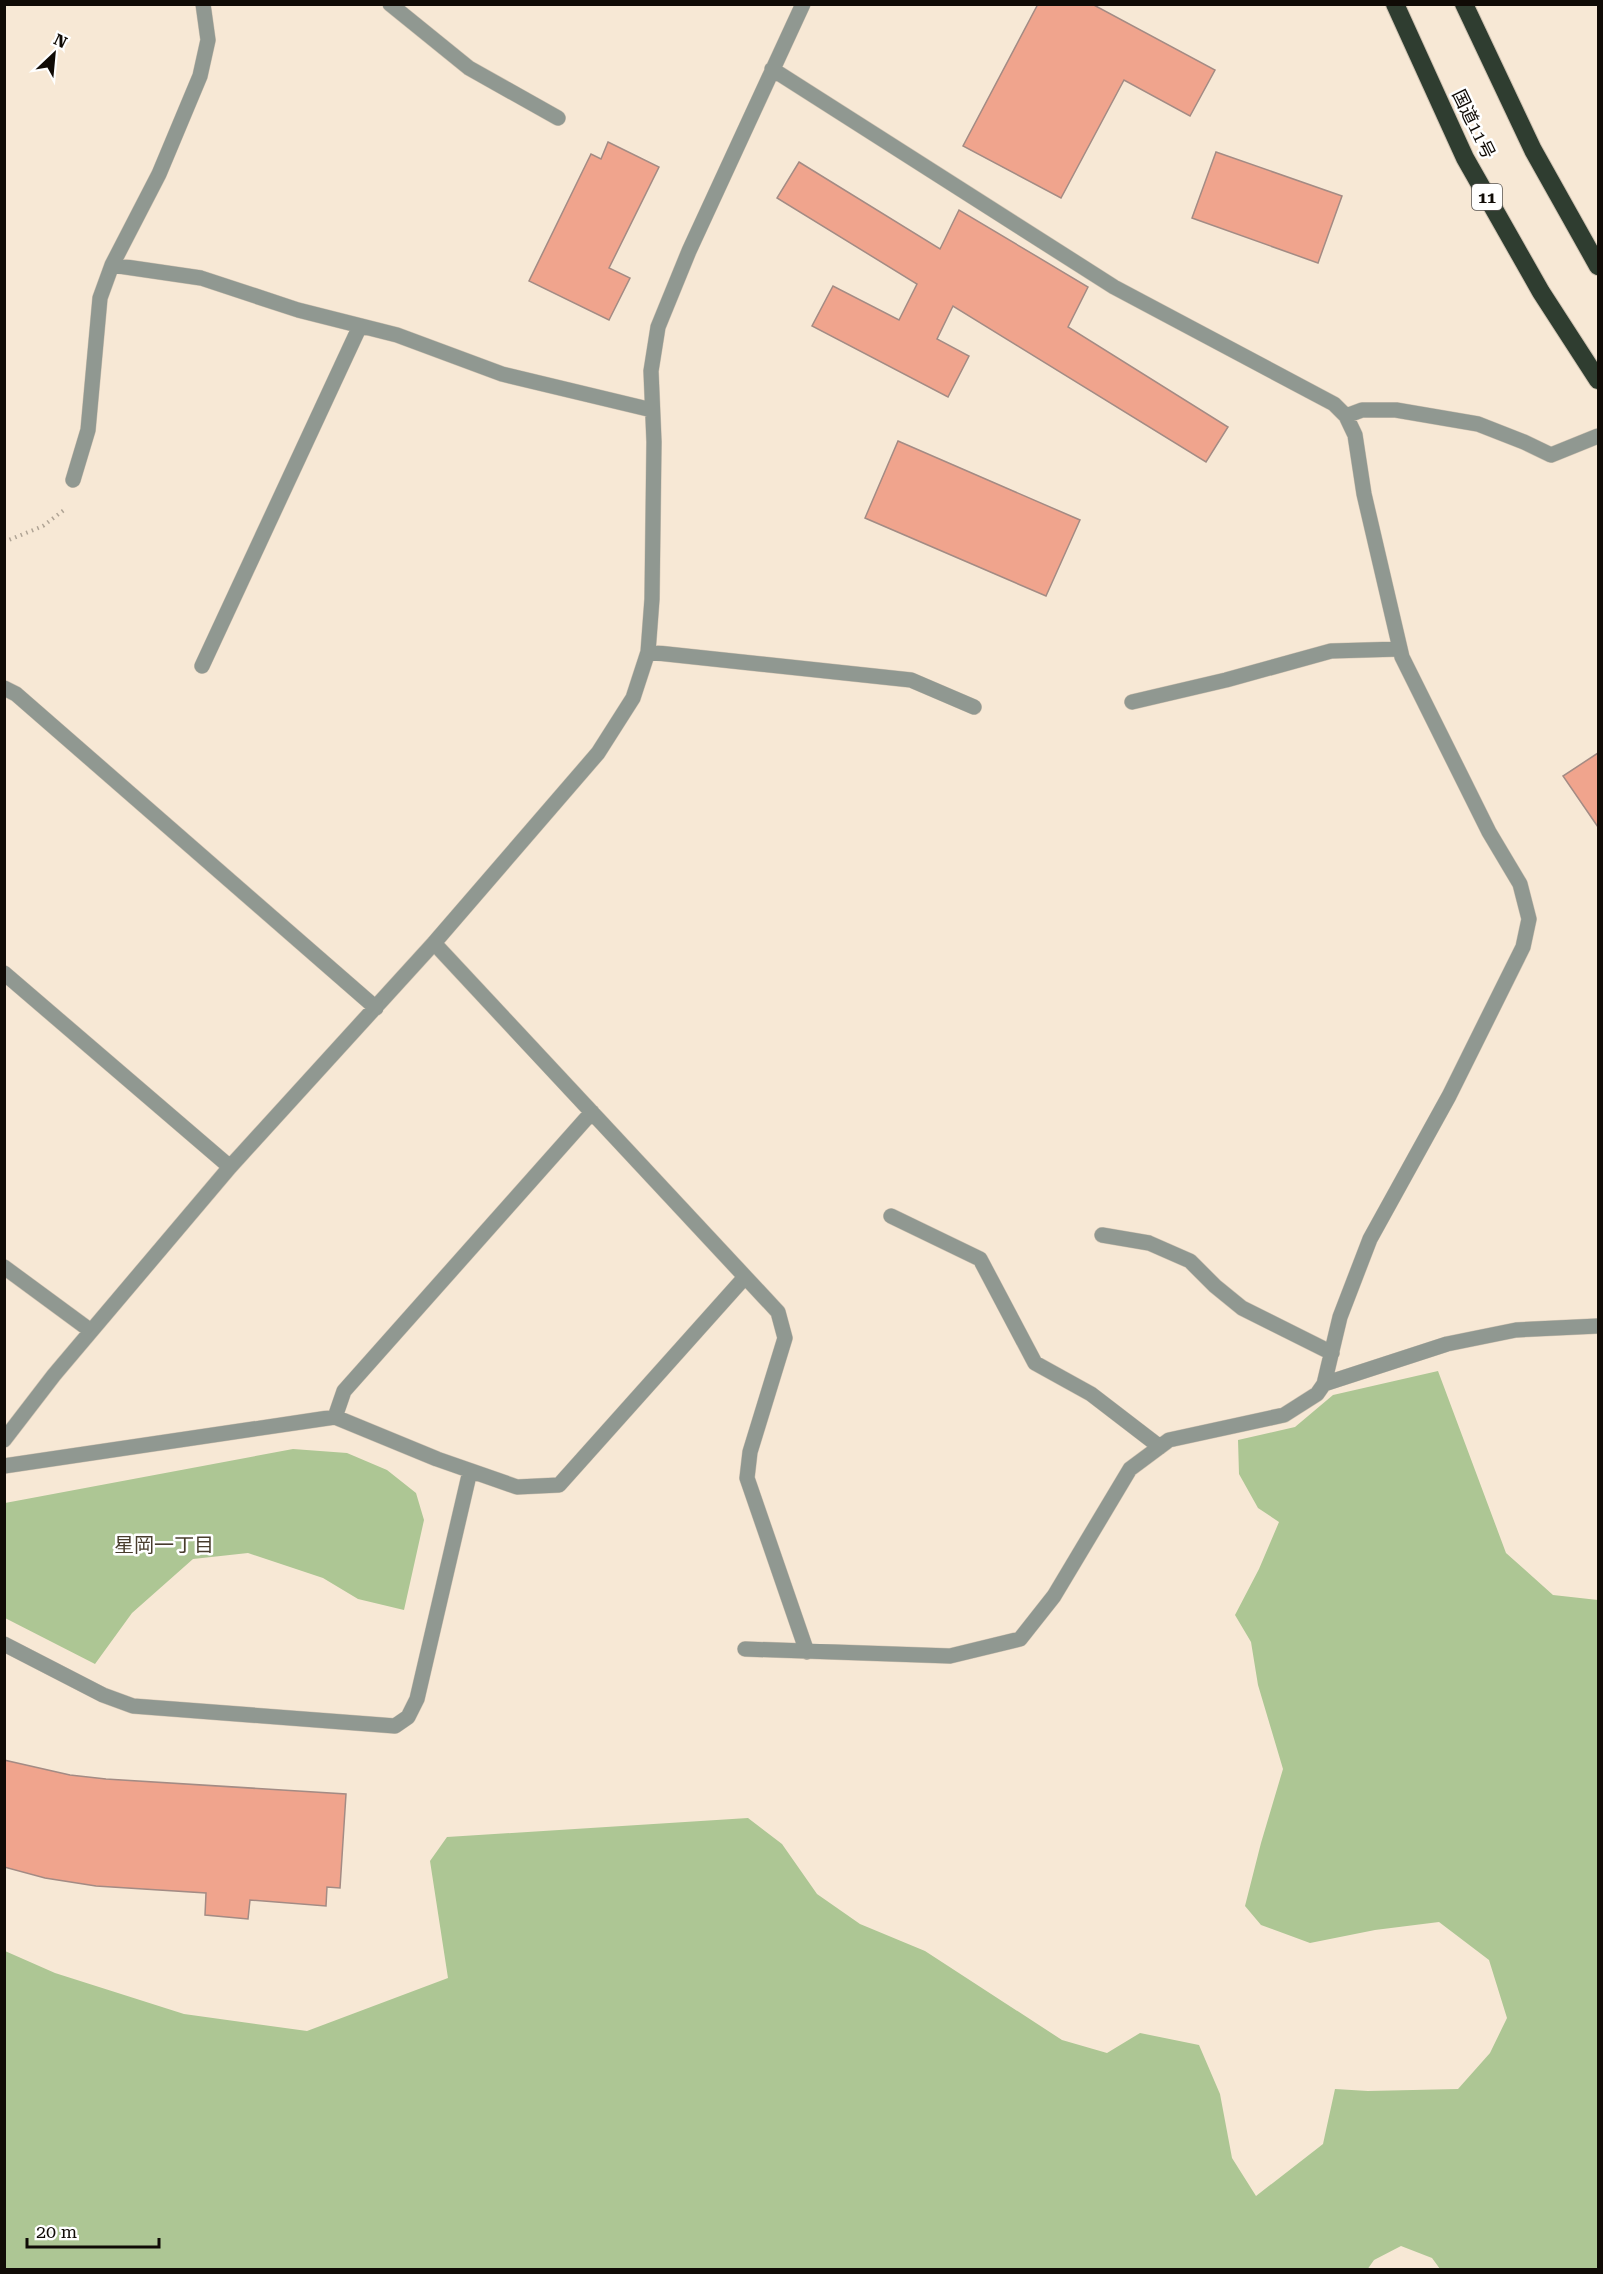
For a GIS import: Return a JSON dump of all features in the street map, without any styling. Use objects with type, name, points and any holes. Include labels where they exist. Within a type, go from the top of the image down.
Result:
[{"type":"highway","name":"国道11号","points":[[1395,4],[1465,158],[1541,292],[1599,380]]},
{"type":"highway","points":[[1464,4],[1533,150],[1599,266]]},
{"type":"street","points":[[73,480],[88,430],[100,298],[112,265],[159,174],[200,76],[208,40],[203,4]]},
{"type":"street","points":[[390,4],[469,69],[558,118]]},
{"type":"street","points":[[4,1440],[54,1375],[230,1167],[434,943],[598,753],[633,698],[648,652],[652,587],[654,442],[651,371],[657,327],[689,251],[802,4]]},
{"type":"street","points":[[745,1649],[950,1656],[1020,1639],[1054,1596],[1130,1468],[1169,1440],[1284,1415],[1317,1394],[1324,1384],[1341,1317],[1370,1239],[1449,1096],[1518,958],[1523,947],[1529,919],[1520,884],[1489,832],[1402,657],[1364,494],[1355,435],[1346,416],[1334,404],[1114,287],[772,69]]},
{"type":"street","points":[[112,265],[201,278],[298,310],[397,335],[502,374],[652,410]]},
{"type":"street","points":[[202,666],[360,326]]},
{"type":"street","points":[[1346,416],[1362,410],[1396,410],[1478,424],[1551,455],[1599,436]]},
{"type":"street","points":[[1132,702],[1226,680],[1331,651],[1400,649]]},
{"type":"street","points":[[648,652],[911,680],[974,707]]},
{"type":"street","points":[[4,688],[16,694],[376,1008]]},
{"type":"street","points":[[434,943],[778,1312],[785,1338],[750,1452],[747,1478],[807,1652]]},
{"type":"street","points":[[4,973],[230,1167]]},
{"type":"street","points":[[335,1417],[344,1391],[592,1112]]},
{"type":"street","points":[[891,1216],[980,1259],[1035,1363],[1091,1394],[1160,1447]]},
{"type":"street","points":[[1102,1235],[1149,1243],[1190,1261],[1242,1308],[1332,1353]]},
{"type":"street","points":[[4,1267],[91,1331]]},
{"type":"street","points":[[4,1466],[335,1417],[470,1471],[517,1487],[559,1485],[745,1277]]},
{"type":"street","points":[[1324,1384],[1447,1344],[1516,1330],[1599,1326]]},
{"type":"street","points":[[4,1644],[103,1695],[133,1706],[395,1726],[408,1718],[417,1699],[470,1471]]},
{"type":"path","points":[[4,542],[44,526],[68,506],[73,480]]},
{"type":"green space","points":[[1438,1371],[1506,1553],[1553,1595],[1598,1600],[1598,2269],[1440,2269],[1432,2258],[1401,2246],[1374,2260],[1367,2270],[5,2269],[5,1951],[55,1973],[184,2014],[307,2031],[448,1978],[430,1861],[447,1837],[748,1818],[782,1844],[817,1894],[860,1924],[925,1951],[1062,2040],[1107,2053],[1140,2033],[1199,2045],[1220,2094],[1232,2158],[1256,2196],[1323,2144],[1335,2089],[1368,2091],[1458,2089],[1490,2053],[1507,2018],[1489,1960],[1439,1922],[1375,1930],[1310,1943],[1261,1925],[1245,1906],[1283,1769],[1258,1685],[1251,1642],[1235,1615],[1259,1569],[1279,1522],[1258,1508],[1239,1474],[1238,1440],[1295,1427],[1333,1395]]},
{"type":"green space","points":[[293,1449],[347,1453],[387,1470],[416,1493],[424,1520],[404,1610],[358,1599],[323,1578],[248,1553],[193,1559],[132,1613],[95,1664],[5,1618],[5,1503]]},
{"type":"building","points":[[1038,4],[1092,4],[1215,70],[1190,116],[1124,80],[1061,198],[963,146]]},
{"type":"building","points":[[608,142],[659,167],[609,268],[630,278],[609,320],[529,281],[591,154],[601,159]]},
{"type":"building","points":[[1216,152],[1342,196],[1318,263],[1192,218]]},
{"type":"building","points":[[799,162],[940,249],[959,210],[1088,287],[1068,327],[1228,427],[1206,462],[953,306],[937,339],[969,356],[948,397],[812,326],[833,286],[899,320],[917,284],[777,198]]},
{"type":"building","points":[[898,441],[1080,520],[1046,596],[865,518]]},
{"type":"building","points":[[1598,753],[1598,827],[1563,776]]},
{"type":"building","points":[[4,1760],[70,1775],[106,1779],[346,1794],[340,1888],[327,1887],[326,1906],[250,1900],[248,1919],[205,1915],[206,1893],[96,1886],[45,1878],[4,1867]]},
{"type":"district","name":"星岡一丁目","points":[[164,1545]]}]
